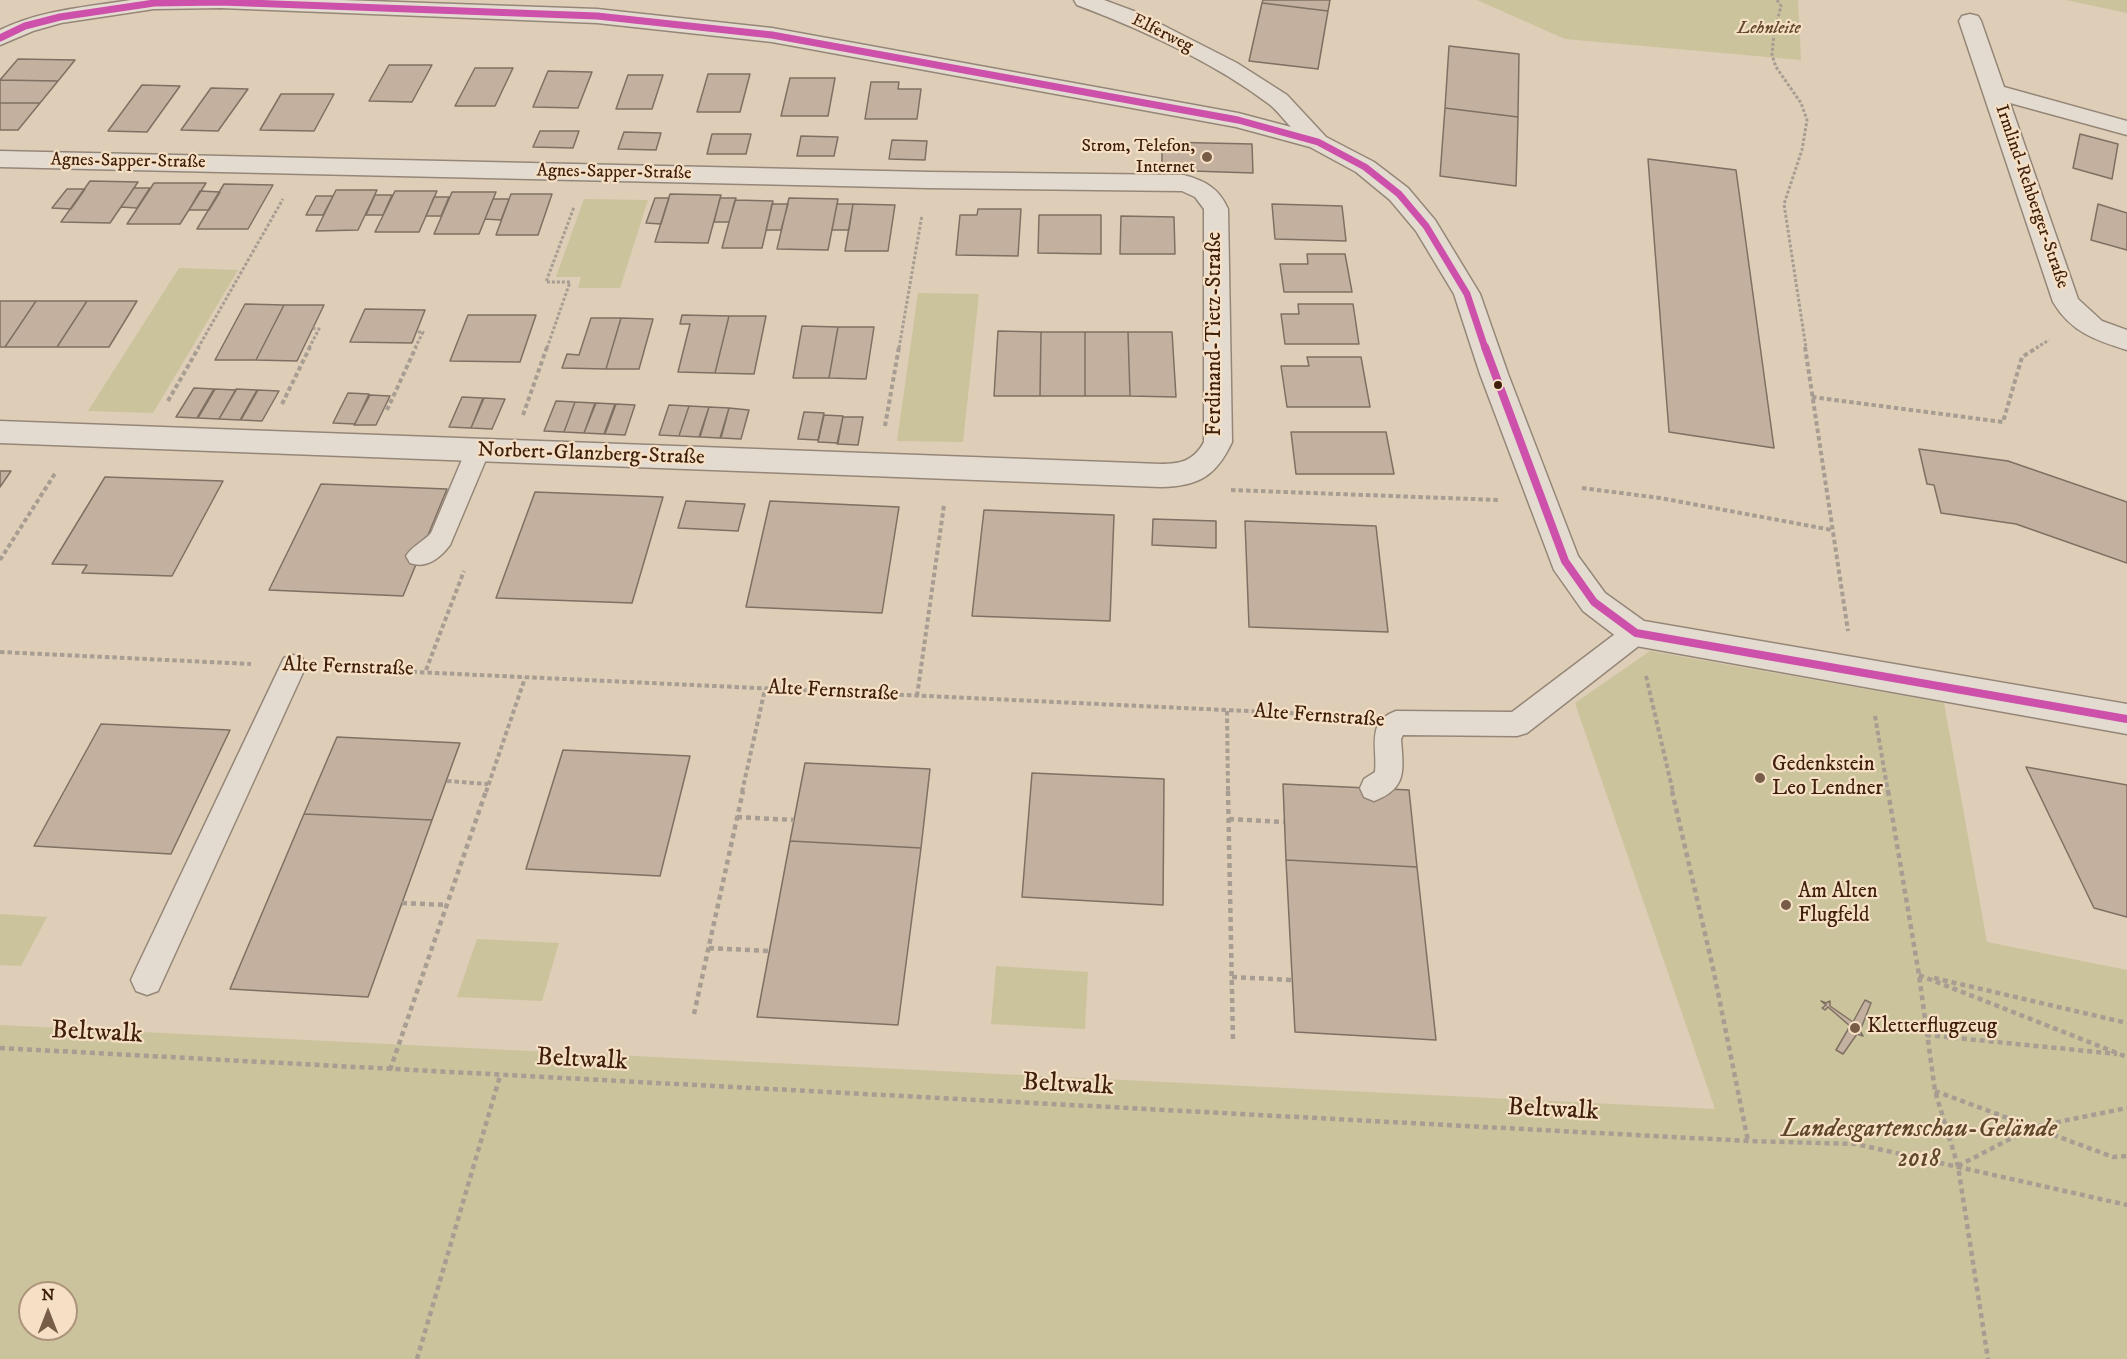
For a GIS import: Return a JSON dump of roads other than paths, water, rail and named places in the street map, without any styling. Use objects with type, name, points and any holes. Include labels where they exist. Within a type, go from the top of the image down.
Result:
[{"type":"street","name":"Elferweg","points":[[1085,0],[1131,18],[1229,68],[1280,100],[1318,142]]},
{"type":"street","points":[[0,38],[25,26],[60,17],[154,3],[221,2],[597,16],[772,35],[1238,120],[1318,142],[1365,167],[1399,194],[1426,226],[1467,294],[1565,561],[1594,602],[1636,633],[2127,719]]},
{"type":"street","name":"Irmlind-Rehberger-Straße","points":[[1970,21],[2066,302],[2080,321],[2097,331],[2127,340]]},
{"type":"street","points":[[1995,92],[2127,128]]},
{"type":"street","name":"Agnes-Sapper-Straße","points":[[0,159],[928,180],[1184,183],[1202,189],[1212,198],[1216,209]]},
{"type":"street","name":"Ferdinand-Tietz-Straße","points":[[1181,475],[1202,467],[1212,456],[1218,442],[1216,209]]},
{"type":"street","name":"Norbert-Glanzberg-Straße","points":[[0,432],[1181,475]]},
{"type":"lane","points":[[419,556],[433,548],[441,538],[478,450]]},
{"type":"lane","name":"Alte Fernstraße","points":[[1374,788],[1384,783],[1390,773],[1387,737],[1396,723],[1517,724],[1636,633]]},
{"type":"lane","points":[[147,980],[293,666]]},
{"type":"place","name":"Strom, Telefon, Internet","points":[[1207,157]]},
{"type":"place","name":"Gedenkstein Leo Lendner","points":[[1760,778]]},
{"type":"place","name":"Am Alten Flugfeld","points":[[1786,905]]},
{"type":"place","name":"Kletterflugzeug","points":[[1855,1028]]},
{"type":"park label","name":"Lehnleite","points":[[1769,29]]},
{"type":"park label","name":"Landesgartenschau-Gelände 2018","points":[[1919,1146]]}]
